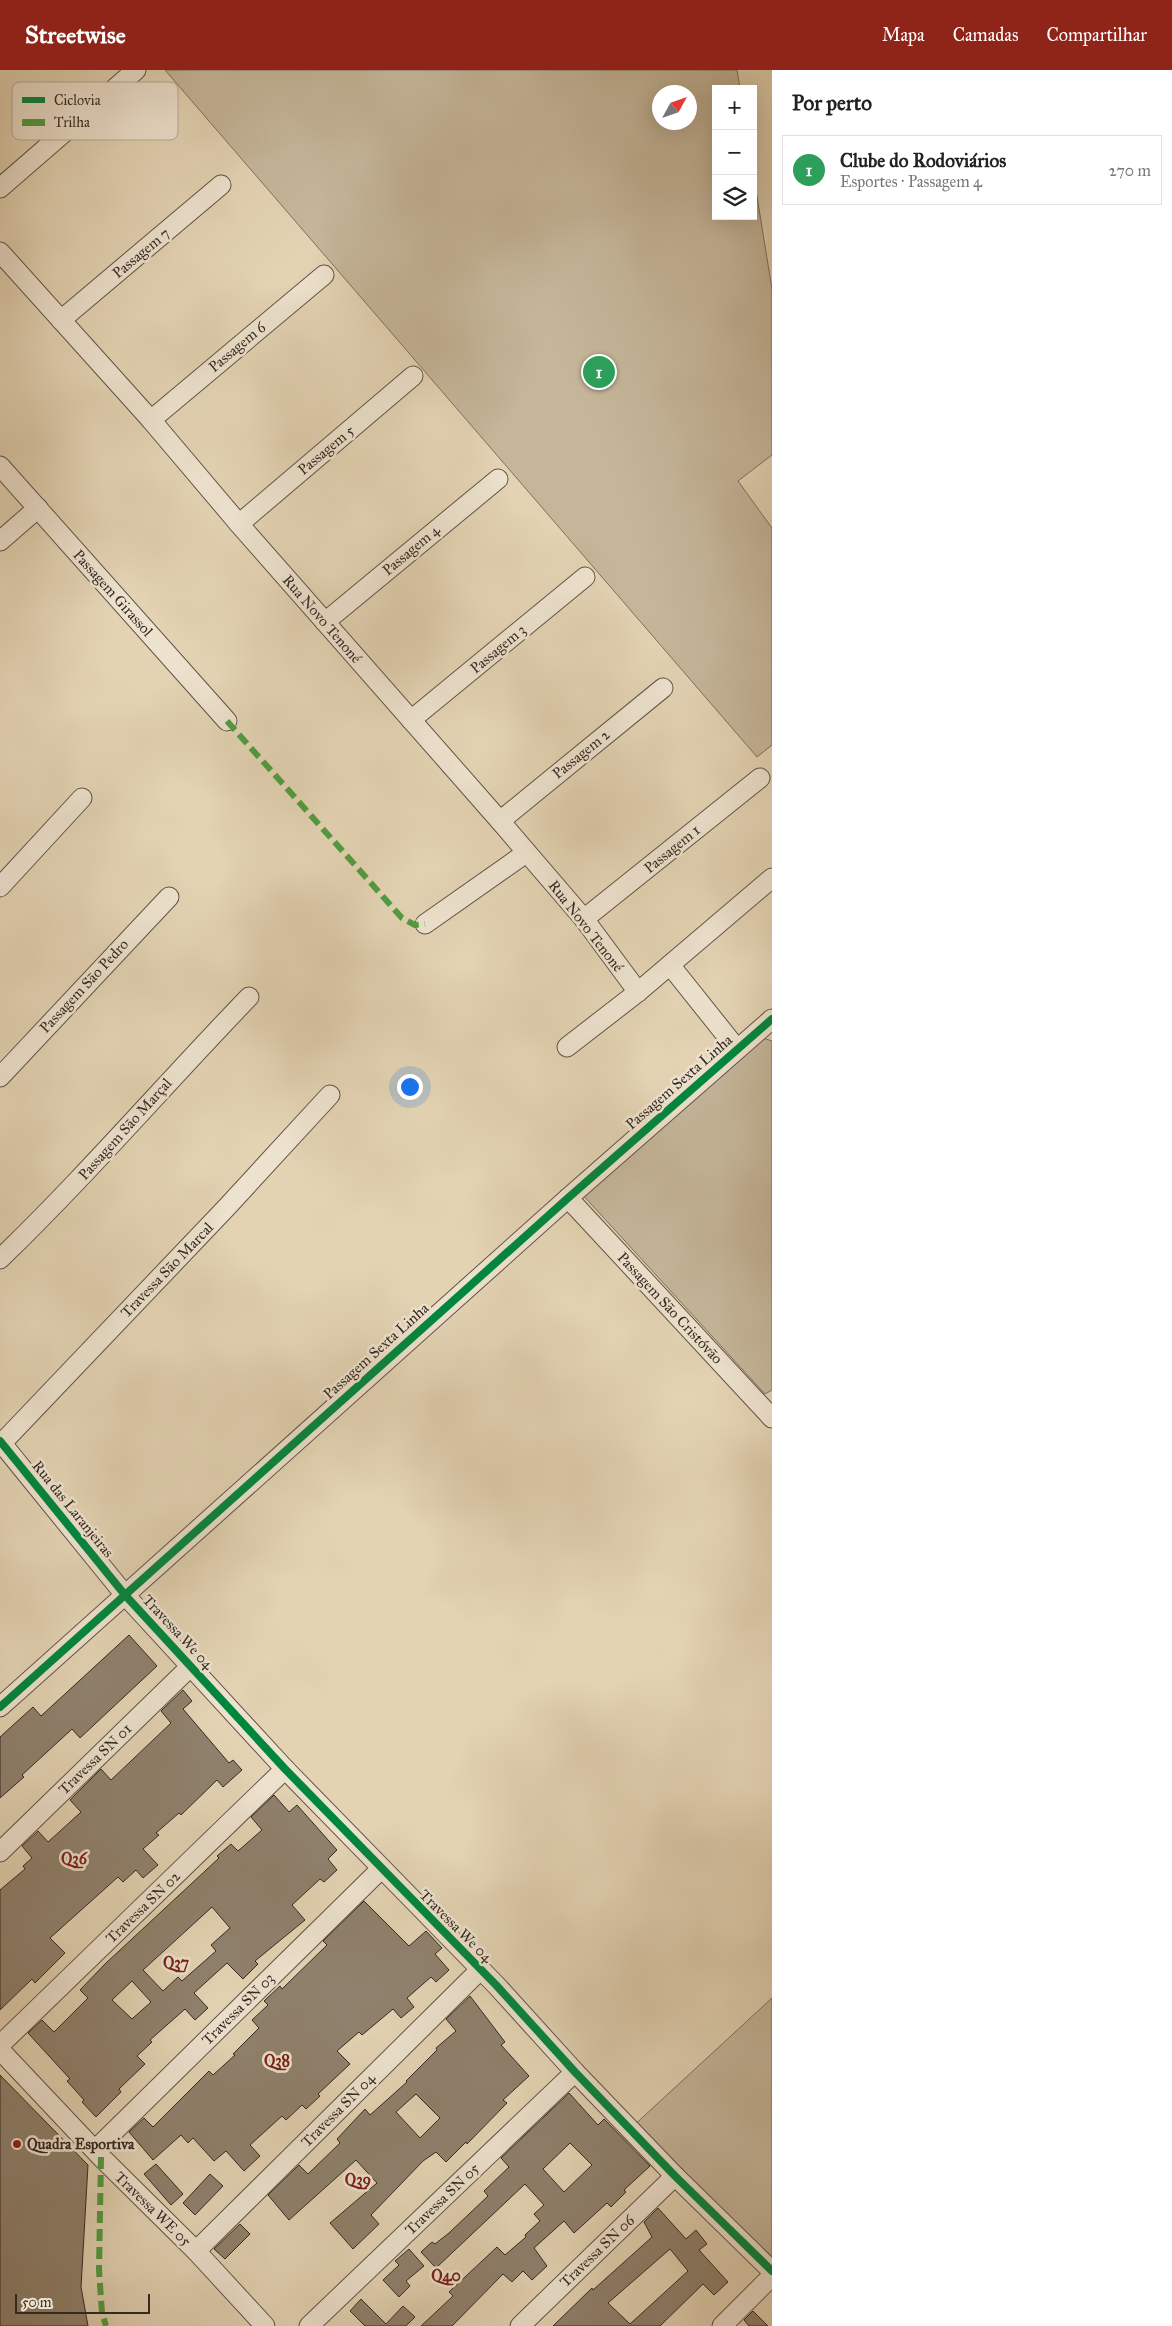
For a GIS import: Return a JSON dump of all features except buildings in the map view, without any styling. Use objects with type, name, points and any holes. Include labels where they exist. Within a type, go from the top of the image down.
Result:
[{"type":"street","points":[[122,82],[136,70]]},
{"type":"street","points":[[0,188],[55,140]]},
{"type":"street","name":"Passagem 7","points":[[61,320],[221,185]]},
{"type":"street","name":"Rua Novo Tenoné","points":[[0,252],[151,420],[239,524],[500,821],[584,919],[638,992]]},
{"type":"street","name":"Passagem 6","points":[[151,420],[324,275]]},
{"type":"street","name":"Passagem 5","points":[[239,524],[413,376]]},
{"type":"street","name":"Passagem Girassol","points":[[0,466],[227,721]]},
{"type":"street","name":"Passagem 4","points":[[325,622],[498,479]]},
{"type":"street","points":[[0,541],[38,508]]},
{"type":"street","name":"Passagem 3","points":[[411,720],[585,577]]},
{"type":"street","name":"Passagem 2","points":[[500,821],[662,688]]},
{"type":"street","name":"Passagem 1","points":[[584,919],[760,778]]},
{"type":"street","points":[[0,888],[82,798]]},
{"type":"street","points":[[425,924],[526,853]]},
{"type":"street","points":[[567,1047],[638,992],[772,878]]},
{"type":"street","name":"Passagem São Pedro","points":[[0,1077],[169,897]]},
{"type":"street","points":[[670,965],[737,1049]]},
{"type":"street","name":"Passagem São Marçal","points":[[0,1259],[59,1202],[179,1069],[248,997]]},
{"type":"street","name":"Passagem Sexta Linha","points":[[0,1707],[568,1198],[772,1019]]},
{"type":"street","name":"Travessa São Marcal","points":[[1,1442],[226,1208],[330,1095]]},
{"type":"street","name":"Passagem São Cristóvão","points":[[568,1198],[772,1418]]},
{"type":"street","name":"Rua das Laranjeiras","points":[[1,1442],[125,1595]]},
{"type":"street","name":"Travessa We 04","points":[[125,1595],[285,1769],[480,1970],[574,2072],[675,2176],[772,2271]]},
{"type":"street","name":"Travessa SN 01","points":[[0,1852],[191,1666]]},
{"type":"street","name":"Travessa SN 02","points":[[0,2044],[285,1769]]},
{"type":"street","name":"Travessa SN 03","points":[[95,2150],[381,1869]]},
{"type":"street","name":"Travessa SN 04","points":[[196,2251],[480,1970]]},
{"type":"street","name":"Travessa WE 05","points":[[0,2050],[95,2150],[196,2251],[265,2326]]},
{"type":"street","name":"Travessa SN 05","points":[[309,2326],[574,2072]]},
{"type":"street","name":"Travessa SN 06","points":[[520,2326],[675,2176]]},
{"type":"street","points":[[722,2326],[772,2276]]},
{"type":"shaded area","points":[[165,70],[737,70],[739,85],[712,85],[712,220],[757,220],[757,197],[772,289],[772,455],[738,481],[772,528],[772,745],[757,757],[178,85],[178,82],[175,82]]},
{"type":"shaded area","points":[[760,1037],[772,1041],[772,1390],[765,1394],[581,1193]]},
{"type":"shaded area","points":[[772,1998],[772,2275],[630,2129]]},
{"type":"marked path","points":[[227,721],[402,918],[415,925],[425,924]]},
{"type":"marked path","points":[[101,2157],[99,2270],[102,2313],[106,2326]]},
{"type":"cycle path","points":[[0,1707],[568,1198],[772,1019]]},
{"type":"cycle path","points":[[0,1441],[125,1595],[285,1769],[496,1985],[575,2072],[675,2176],[772,2271]]},
{"type":"place","name":"Clube do Rodoviários","points":[[599,372]]},
{"type":"place","name":"Quadra Esportiva","points":[[17,2144]]},
{"type":"district","name":"Q36","points":[[74,1858]]},
{"type":"district","name":"Q37","points":[[176,1962]]},
{"type":"district","name":"Q38","points":[[277,2060]]},
{"type":"district","name":"Q39","points":[[358,2179]]},
{"type":"district","name":"Q40","points":[[446,2275]]}]
